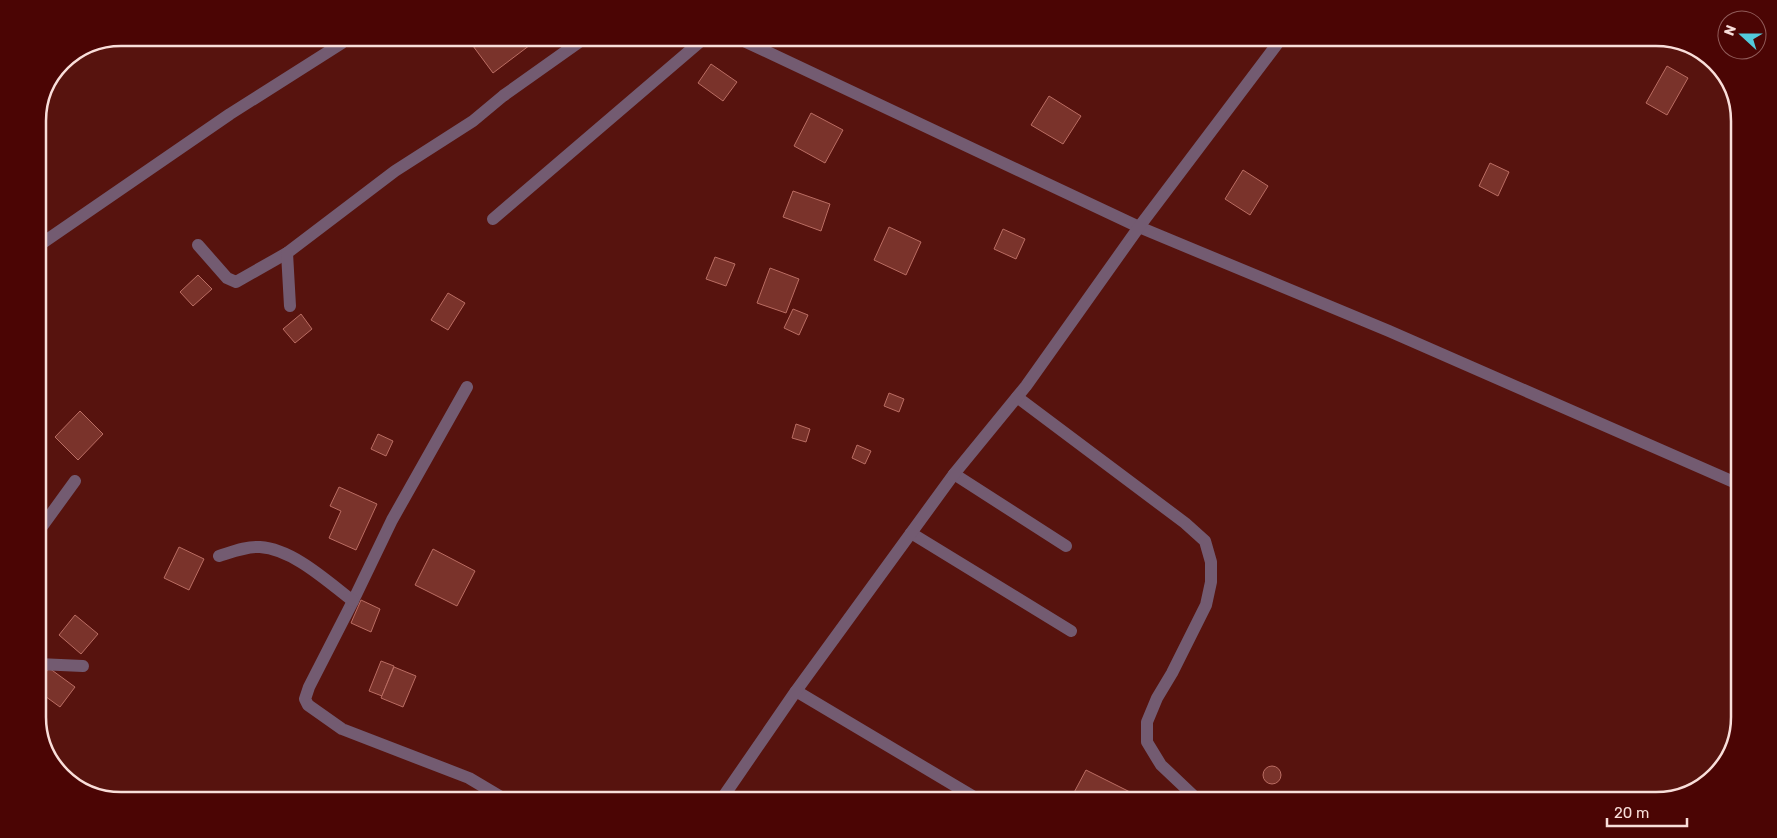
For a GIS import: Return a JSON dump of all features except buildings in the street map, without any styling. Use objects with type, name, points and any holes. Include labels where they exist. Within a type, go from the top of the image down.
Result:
[{"type":"street","points":[[46,240],[230,114],[337,46]]},
{"type":"street","points":[[198,245],[227,278],[236,282],[287,253],[394,171],[473,121],[503,96],[572,46]]},
{"type":"street","points":[[493,219],[695,46]]},
{"type":"street","points":[[755,46],[1139,227],[1389,331],[1731,481]]},
{"type":"street","points":[[727,792],[796,691],[954,474],[1017,397],[1139,227],[1276,46]]},
{"type":"street","points":[[287,253],[290,306]]},
{"type":"street","points":[[466,387],[392,520],[309,687],[305,699],[308,705],[342,730],[469,778],[493,792]]},
{"type":"street","points":[[1017,397],[1185,523],[1204,541],[1211,562],[1211,582],[1206,605],[1172,673],[1157,698],[1148,722],[1147,742],[1161,765],[1190,792]]},
{"type":"street","points":[[954,474],[1066,546]]},
{"type":"street","points":[[46,521],[75,481]]},
{"type":"street","points":[[911,533],[1071,631]]},
{"type":"street","points":[[219,556],[260,547],[281,552],[305,564],[353,601]]},
{"type":"street","points":[[46,664],[83,666]]},
{"type":"street","points":[[796,691],[966,792]]}]
